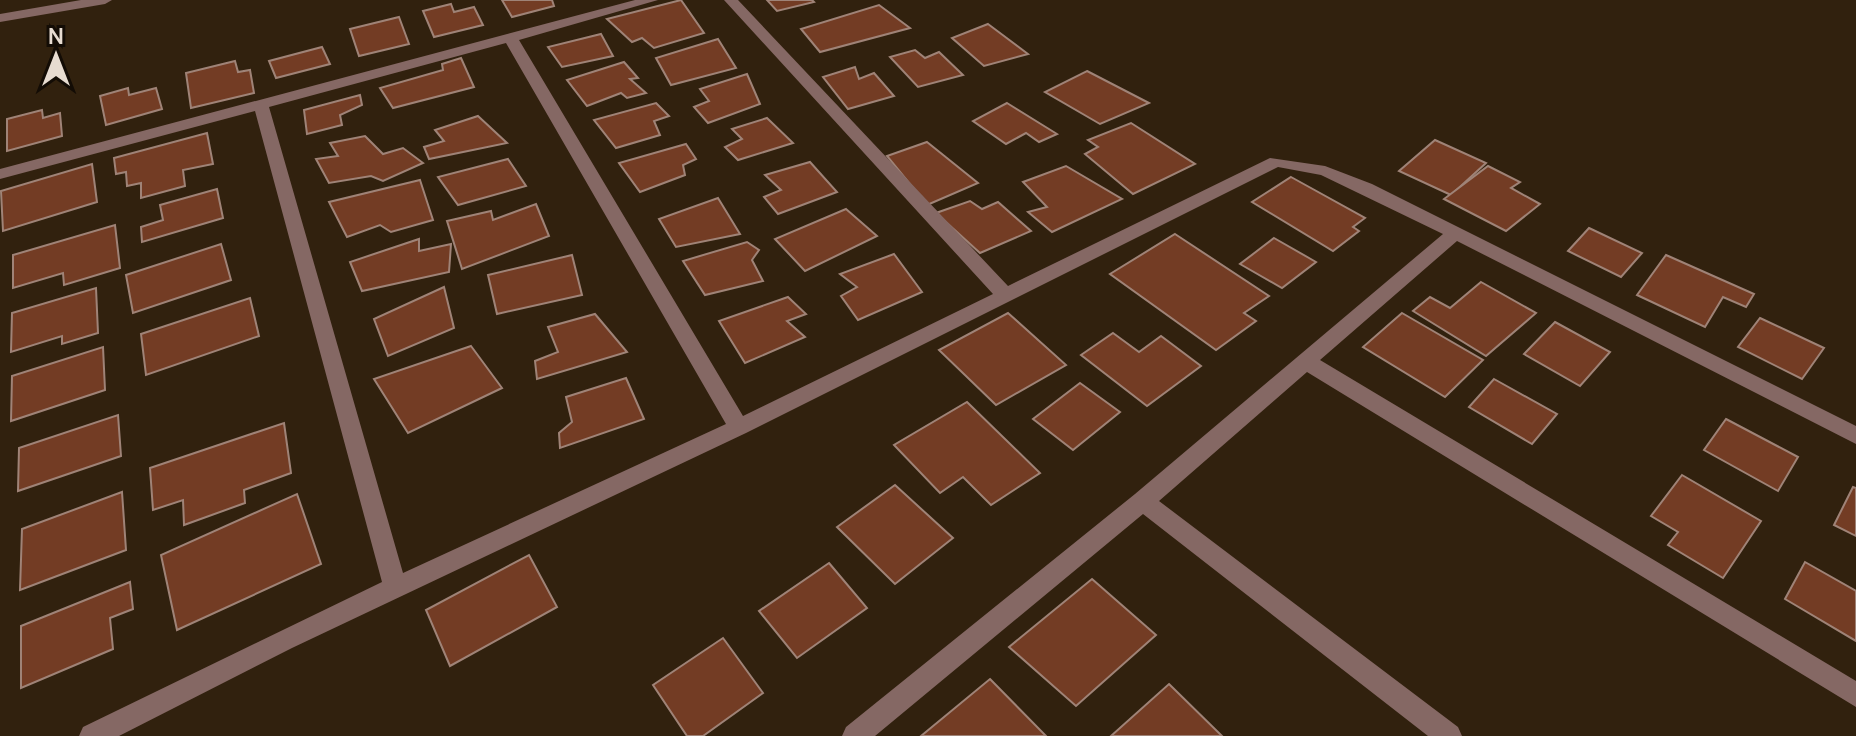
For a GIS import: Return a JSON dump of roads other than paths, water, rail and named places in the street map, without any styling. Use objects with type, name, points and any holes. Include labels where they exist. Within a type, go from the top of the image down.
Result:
[{"type":"street","points":[[0,18],[105,0]]},
{"type":"street","points":[[0,174],[651,0]]},
{"type":"street","points":[[731,0],[1007,297]]},
{"type":"street","points":[[510,37],[739,427]]},
{"type":"street","points":[[261,105],[395,587]]},
{"type":"street","points":[[92,736],[395,587],[739,427],[1276,162],[1325,171],[1457,232],[1856,436]]},
{"type":"street","points":[[855,736],[1143,501],[1457,232]]},
{"type":"street","points":[[1307,362],[1856,695]]},
{"type":"street","points":[[1143,501],[1442,734]]}]
